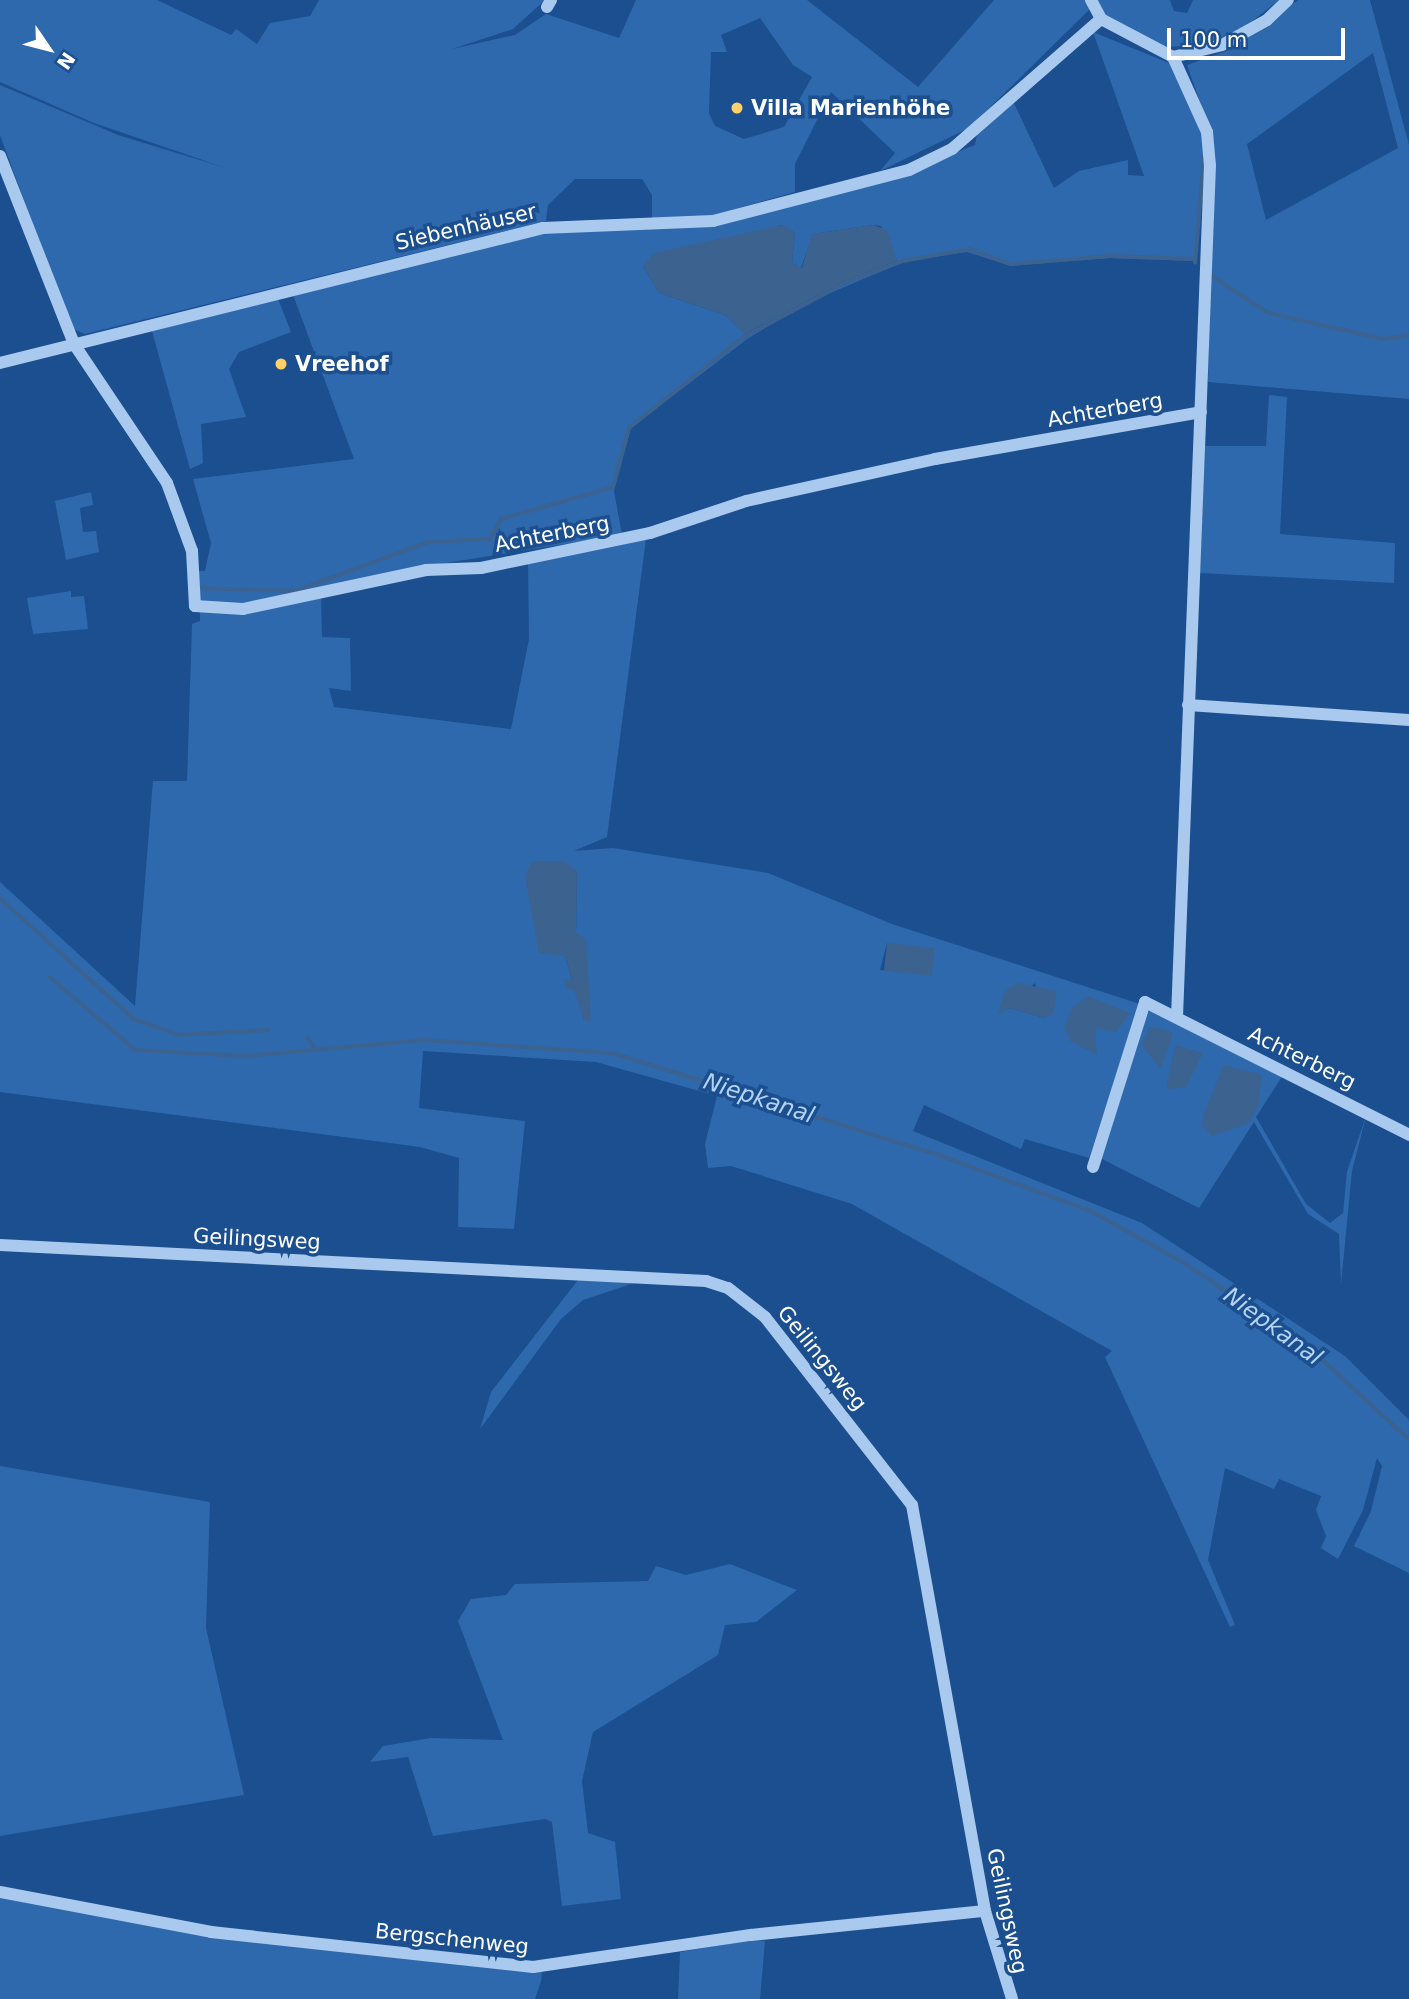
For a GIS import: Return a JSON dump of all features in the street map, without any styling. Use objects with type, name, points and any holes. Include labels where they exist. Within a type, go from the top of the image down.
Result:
[{"type":"street","points":[[1091,0],[1101,19],[1173,57],[1188,78],[1209,154],[1177,1017]]},
{"type":"street","points":[[1173,57],[1222,45],[1267,20],[1288,0]]},
{"type":"street","name":"Siebenhäuser","points":[[0,363],[543,228],[713,221],[909,170],[952,149],[1101,19]]},
{"type":"street","points":[[0,156],[74,344]]},
{"type":"street","name":"Achterberg","points":[[74,344],[167,483],[192,551],[195,606],[215,608],[243,609],[426,570],[481,568],[650,533],[746,501],[936,460],[1201,412]]},
{"type":"street","points":[[1188,705],[1409,720]]},
{"type":"street","name":"Achterberg","points":[[1093,1167],[1145,1002],[1409,1135]]},
{"type":"street","name":"Geilingsweg","points":[[0,1245],[706,1281],[729,1288],[765,1317],[912,1505],[985,1911],[1012,1999]]},
{"type":"street","name":"Bergschenweg","points":[[0,1892],[211,1932],[533,1967],[751,1935],[985,1911]]},
{"type":"shaded area","points":[[0,0],[157,0],[231,35],[236,29],[257,44],[270,23],[310,16],[319,0],[545,0],[513,29],[452,49],[515,35],[546,14],[619,38],[636,0],[807,0],[918,87],[994,0],[1086,0],[1091,8],[969,128],[880,171],[895,153],[831,92],[795,164],[795,192],[714,215],[652,222],[652,195],[642,179],[575,179],[548,205],[546,221],[85,334],[71,328],[0,135],[0,85],[118,135],[226,168],[94,123],[0,82]],"holes":[[[760,18],[793,65],[812,77],[784,127],[744,139],[715,126],[709,113],[711,52],[727,52],[721,35]]]},
{"type":"shaded area","points":[[1096,0],[1170,0],[1174,11],[1187,13],[1193,0],[1279,0],[1246,26],[1205,45],[1165,47],[1106,15]]},
{"type":"shaded area","points":[[1298,0],[1370,0],[1409,145],[1409,399],[1208,382],[1214,142],[1187,65],[1232,49]],"holes":[[[1373,53],[1398,148],[1266,220],[1247,144]]]},
{"type":"shaded area","points":[[1093,32],[1169,63],[1200,120],[1205,151],[1196,261],[1110,258],[1011,266],[967,252],[906,261],[809,302],[747,339],[631,428],[614,491],[622,535],[427,566],[234,607],[198,602],[198,571],[205,571],[211,543],[193,479],[354,459],[293,295],[530,235],[716,225],[890,179],[975,145],[978,128],[1012,99],[1054,188],[1079,171],[1128,160],[1128,175],[1144,176]],"holes":[[[782,225],[795,233],[792,263],[801,268],[813,234],[873,225],[881,226],[897,261],[844,281],[746,334],[725,315],[659,293],[643,266]]]},
{"type":"shaded area","points":[[783,225],[795,233],[792,263],[802,268],[812,234],[873,225],[887,230],[897,261],[844,281],[745,334],[725,315],[659,293],[643,266],[654,253]]},
{"type":"shaded area","points":[[278,299],[291,332],[239,352],[229,369],[246,417],[201,424],[203,463],[190,469],[152,331]]},
{"type":"shaded area","points":[[1269,395],[1287,397],[1280,534],[1395,543],[1394,583],[1200,573],[1205,446],[1266,446]]},
{"type":"shaded area","points":[[91,492],[93,505],[80,508],[83,532],[96,531],[99,552],[66,560],[55,501]]},
{"type":"shaded area","points":[[646,539],[607,837],[574,851],[613,848],[768,873],[892,924],[1140,1004],[1089,1158],[1025,1139],[1021,1149],[924,1105],[913,1131],[1142,1223],[1345,1356],[1409,1420],[1409,1573],[1354,1546],[1371,1511],[1382,1466],[1377,1458],[1363,1510],[1338,1559],[1321,1548],[1326,1536],[1316,1510],[1321,1496],[1279,1479],[1274,1489],[1225,1468],[1208,1560],[1235,1625],[1230,1627],[1105,1357],[1112,1351],[852,1204],[731,1166],[708,1168],[705,1144],[717,1096],[596,1062],[423,1051],[419,1108],[525,1121],[514,1229],[458,1227],[459,1158],[420,1147],[0,1092],[0,882],[135,1006],[153,781],[187,781],[192,624],[200,621],[200,611],[252,611],[321,596],[322,637],[350,638],[351,691],[329,688],[334,707],[511,729],[529,639],[528,563]],"holes":[[[577,871],[576,934],[584,1020],[565,956],[538,937]],[[887,943],[932,975],[880,970]],[[1035,983],[1045,1018],[1010,1008],[999,1013]]]},
{"type":"shaded area","points":[[71,591],[71,597],[84,596],[88,629],[33,634],[27,598]]},
{"type":"shaded area","points":[[532,861],[563,861],[577,871],[576,933],[586,939],[591,1021],[584,1020],[574,990],[566,989],[564,979],[572,979],[565,956],[539,953],[525,876]]},
{"type":"shaded area","points":[[887,943],[935,948],[932,976],[884,971]]},
{"type":"shaded area","points":[[1018,983],[1057,991],[1053,1014],[1045,1018],[1010,1008],[998,1014],[1005,990]]},
{"type":"shaded area","points":[[1088,996],[1130,1013],[1116,1032],[1095,1028],[1097,1055],[1070,1041],[1064,1027],[1072,1008]]},
{"type":"shaded area","points":[[1153,1010],[1283,1075],[1256,1117],[1306,1204],[1330,1223],[1343,1213],[1347,1172],[1366,1116],[1352,1171],[1341,1284],[1339,1234],[1308,1214],[1254,1122],[1199,1208],[1100,1158],[1145,1013]]},
{"type":"shaded area","points":[[1157,1027],[1173,1033],[1161,1069],[1142,1046],[1149,1028]]},
{"type":"shaded area","points":[[1175,1045],[1203,1053],[1186,1087],[1166,1089]]},
{"type":"shaded area","points":[[1224,1065],[1262,1075],[1258,1107],[1249,1123],[1212,1136],[1202,1126],[1204,1113]]},
{"type":"shaded area","points":[[578,1280],[634,1283],[583,1300],[561,1319],[480,1429],[491,1392]]},
{"type":"shaded area","points":[[0,1466],[210,1502],[206,1628],[244,1795],[0,1836]]},
{"type":"shaded area","points":[[730,1564],[797,1590],[756,1622],[725,1625],[718,1655],[593,1732],[582,1781],[588,1833],[615,1842],[621,1899],[562,1906],[552,1822],[545,1819],[433,1836],[408,1757],[370,1762],[383,1746],[431,1738],[503,1740],[458,1621],[471,1599],[506,1595],[515,1584],[648,1581],[656,1566],[686,1575]]},
{"type":"shaded area","points":[[0,1897],[210,1937],[542,1971],[541,1981],[535,1999],[0,1999]]},
{"type":"shaded area","points":[[751,1940],[765,1941],[760,1999],[678,1999],[680,1952]]},
{"type":"waterway","points":[[1195,263],[1204,157]]},
{"type":"waterway","points":[[197,588],[295,591],[429,542],[490,539],[501,519],[613,487],[629,428],[744,337],[845,283],[903,261],[969,249],[1011,264],[1110,256],[1191,259]]},
{"type":"waterway","points":[[1212,276],[1269,313],[1383,339],[1409,336]]},
{"type":"waterway","points":[[0,898],[134,1019],[179,1035],[268,1030]]},
{"type":"waterway","name":"Niepkanal","points":[[50,977],[136,1050],[246,1056],[425,1040],[613,1053],[944,1157],[1091,1211],[1181,1261],[1302,1341],[1409,1439]]},
{"type":"waterway","points":[[308,1038],[315,1048]]},
{"type":"place","name":"Villa Marienhöhe","points":[[737,108]]},
{"type":"place","name":"Vreehof","points":[[281,364]]}]
